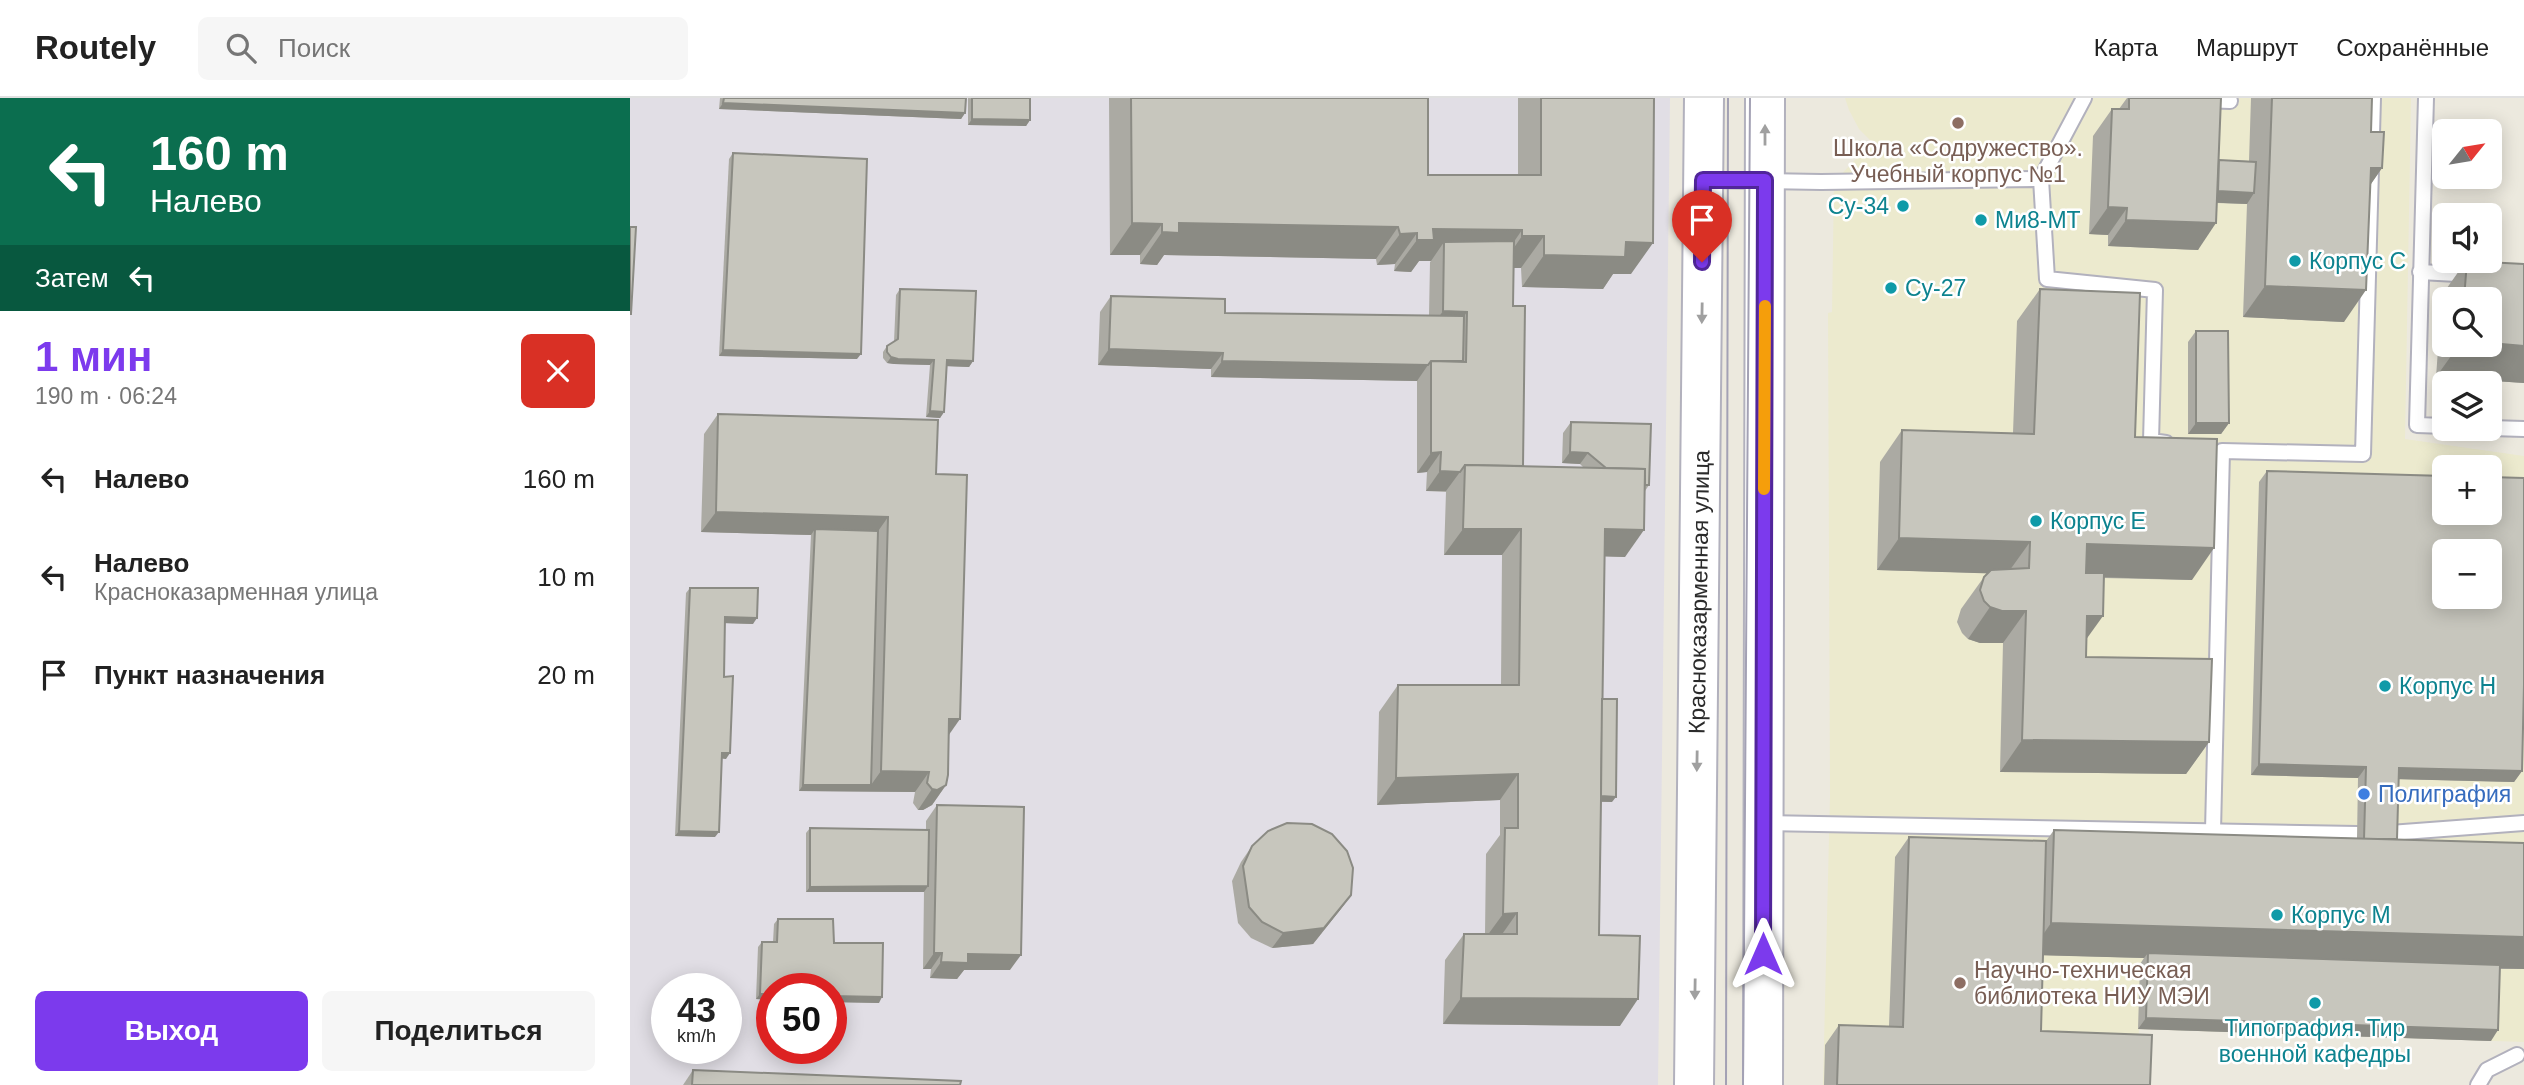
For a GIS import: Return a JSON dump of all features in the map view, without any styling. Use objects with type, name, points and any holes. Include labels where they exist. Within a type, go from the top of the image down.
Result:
[{"type":"main road","name":"Красноказарменная улица","points":[[1694,1085],[1704,98]]},
{"type":"main road","points":[[1763,1085],[1765,98]]},
{"type":"lane","points":[[2084,98],[2041,179],[2047,279],[2155,290],[2151,441],[2186,446]]},
{"type":"lane","points":[[2213,831],[2216,450],[2363,454],[2373,98]]},
{"type":"lane","points":[[2426,98],[2417,425],[2432,426]]},
{"type":"lane","points":[[2183,99],[2230,101]]},
{"type":"lane","points":[[1703,180],[1821,182],[2041,179]]},
{"type":"lane","points":[[2420,272],[2485,275]]},
{"type":"lane","points":[[2502,428],[2524,429]]},
{"type":"lane","points":[[1763,823],[2357,834]]},
{"type":"lane","points":[[2390,833],[2524,823]]},
{"type":"lane","points":[[2478,1085],[2487,1070],[2517,1055]]},
{"type":"shaded area","points":[[630,98],[1670,98],[1658,1085],[630,1085]]},
{"type":"shaded area","points":[[1845,98],[2411,98],[2405,439],[2524,456],[2524,1042],[2139,1029],[2136,1085],[1823,1085],[1830,796],[1828,313],[1832,312],[1834,182],[1872,142],[1859,129]]},
{"type":"building","points":[[724,98],[966,98],[965,113],[723,103]]},
{"type":"building","points":[[972,98],[1030,98],[1030,120],[972,119]]},
{"type":"building","points":[[1131,98],[1428,98],[1428,175],[1541,175],[1541,98],[1654,98],[1653,243],[1626,242],[1625,257],[1544,255],[1544,236],[1522,236],[1522,230],[1433,229],[1434,240],[1417,240],[1417,233],[1400,234],[1398,227],[1179,223],[1179,233],[1162,232],[1162,224],[1132,223]]},
{"type":"building","points":[[2129,98],[2221,98],[2216,223],[2126,220],[2127,208],[2108,207],[2112,109],[2129,109]]},
{"type":"building","name":"Корпус С","points":[[2272,98],[2372,98],[2371,132],[2384,132],[2382,168],[2371,168],[2366,290],[2265,286]]},
{"type":"building","points":[[733,153],[867,159],[861,354],[723,350]]},
{"type":"building","points":[[2219,160],[2256,162],[2254,193],[2218,191]]},
{"type":"building","points":[[630,227],[636,227],[631,314],[630,314]]},
{"type":"building","points":[[1514,241],[1513,306],[1525,306],[1523,466],[1465,465],[1460,472],[1440,471],[1441,452],[1431,453],[1431,361],[1466,362],[1467,312],[1443,311],[1444,242]]},
{"type":"building","points":[[2502,263],[2524,264],[2524,346],[2502,344],[2502,287],[2465,287],[2466,273],[2502,273]]},
{"type":"building","points":[[900,289],[976,291],[973,361],[947,360],[944,412],[930,411],[934,360],[898,359],[887,352],[887,346],[898,339]]},
{"type":"building","name":"Корпус Е","points":[[2040,289],[2140,293],[2135,437],[2217,439],[2214,548],[2087,544],[2086,573],[2104,573],[2103,616],[2087,616],[2086,657],[2212,659],[2209,742],[2022,740],[2026,611],[2002,611],[1990,607],[1984,601],[1980,590],[1984,577],[1991,570],[2029,568],[2030,542],[1899,538],[1902,430],[2034,434]]},
{"type":"building","points":[[1111,296],[1225,299],[1225,313],[1464,316],[1463,361],[1431,361],[1428,365],[1222,361],[1223,353],[1109,349]]},
{"type":"building","points":[[2196,331],[2228,331],[2229,423],[2196,423]]},
{"type":"building","points":[[718,414],[938,420],[936,474],[967,475],[960,719],[949,719],[946,785],[937,790],[932,789],[927,783],[929,772],[881,771],[888,517],[716,512]]},
{"type":"building","points":[[1571,422],[1651,424],[1649,485],[1645,485],[1645,469],[1606,468],[1588,453],[1570,452]]},
{"type":"building","points":[[1465,465],[1645,469],[1644,530],[1605,529],[1599,935],[1640,936],[1638,999],[1461,998],[1464,934],[1517,934],[1517,913],[1503,914],[1505,828],[1518,828],[1518,774],[1396,778],[1398,685],[1519,685],[1521,529],[1463,529]]},
{"type":"building","name":"Корпус Н","points":[[2267,471],[2432,476],[2432,525],[2502,525],[2502,477],[2524,478],[2522,771],[2399,768],[2397,839],[2364,839],[2366,767],[2259,764]]},
{"type":"building","points":[[815,529],[878,531],[871,785],[803,785]]},
{"type":"building","points":[[690,588],[758,588],[757,618],[725,617],[724,677],[733,676],[730,753],[722,753],[719,832],[679,831]]},
{"type":"building","points":[[1602,699],[1617,699],[1616,797],[1601,796]]},
{"type":"building","points":[[937,805],[1024,807],[1021,955],[968,954],[968,963],[941,962],[942,953],[934,953]]},
{"type":"building","points":[[1287,823],[1312,824],[1332,834],[1347,851],[1353,868],[1351,895],[1324,928],[1283,933],[1262,922],[1249,907],[1243,866],[1252,846],[1268,831]]},
{"type":"building","points":[[810,828],[929,830],[928,886],[810,887]]},
{"type":"building","name":"Корпус М","points":[[2054,830],[2524,843],[2524,937],[2051,923]]},
{"type":"building","name":"Научно-техническая библиотека НИУ МЭИ","points":[[1909,837],[2046,841],[2041,1031],[2152,1035],[2150,1085],[1837,1085],[1839,1025],[1903,1027]]},
{"type":"building","points":[[778,919],[833,919],[834,943],[883,943],[882,997],[847,996],[847,973],[761,973],[762,942],[777,942]]},
{"type":"building","name":"Типография. Тир военной кафедры","points":[[2148,953],[2500,965],[2498,1030],[2146,1018]]},
{"type":"building","points":[[693,1070],[961,1081],[960,1085],[692,1085]]},
{"type":"tram line","points":[[1726,1085],[1728,98]]},
{"type":"tram line","points":[[1743,1085],[1750,98]]},
{"type":"slow traffic","points":[[1764,489],[1765,306]]},
{"type":"place","name":"Школа «Содружество». Учебный корпус №1","points":[[1958,123]]},
{"type":"place","name":"Су-34","points":[[1903,206]]},
{"type":"place","name":"Ми8-МТ","points":[[1981,220]]},
{"type":"place","name":"Корпус С","points":[[2295,261]]},
{"type":"place","name":"Су-27","points":[[1891,288]]},
{"type":"place","name":"Корпус Е","points":[[2036,521]]},
{"type":"place","name":"Корпус Н","points":[[2385,686]]},
{"type":"place","name":"Полиграфия","points":[[2364,794]]},
{"type":"place","name":"Корпус М","points":[[2277,915]]},
{"type":"place","name":"Научно-техническая библиотека НИУ МЭИ","points":[[1960,983]]},
{"type":"place","name":"Типография. Тир военной кафедры","points":[[2315,1003]]},
{"type":"route","points":[[1702,262],[1703,180],[1765,180],[1763,954]]}]
